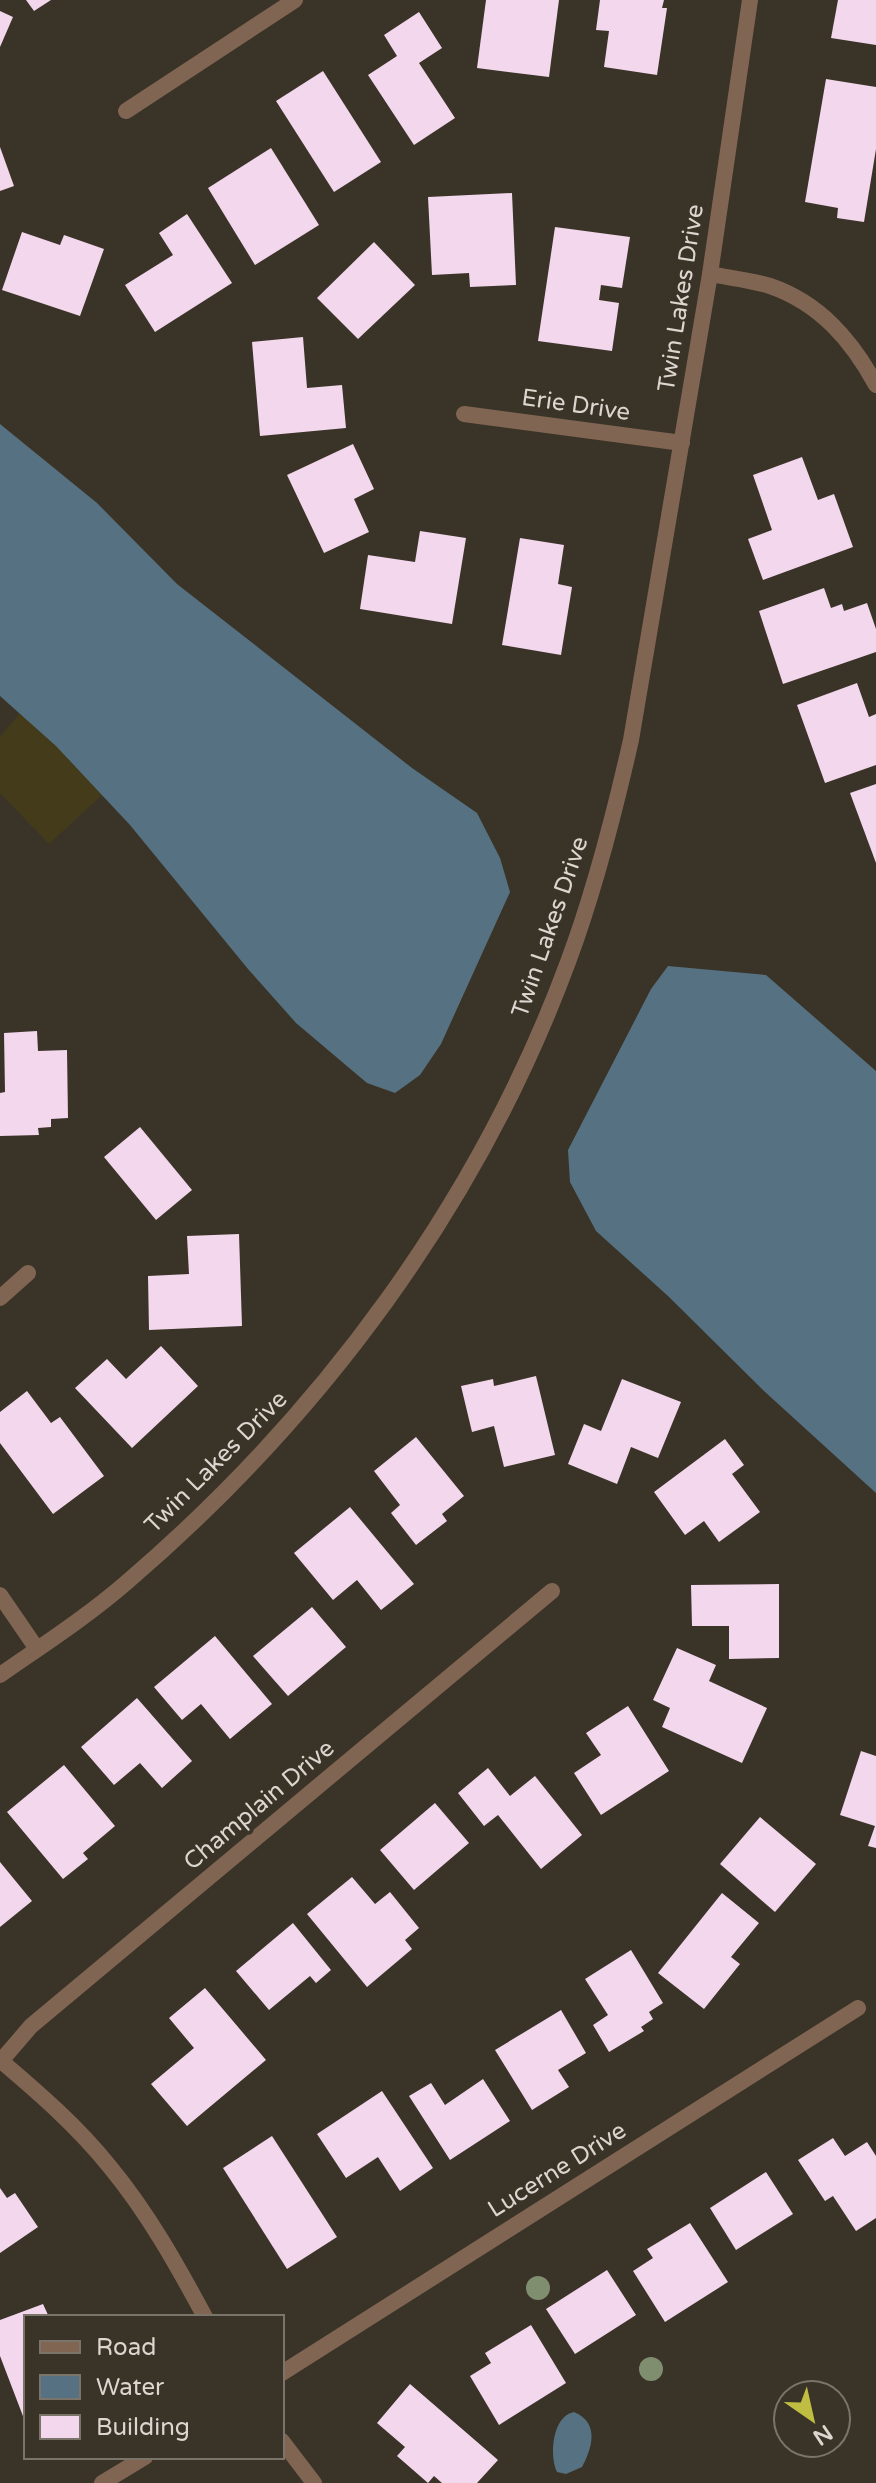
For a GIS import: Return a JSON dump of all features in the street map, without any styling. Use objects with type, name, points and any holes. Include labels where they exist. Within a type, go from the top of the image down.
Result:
[{"type":"street","points":[[126,111],[295,0]]},
{"type":"street","name":"Twin Lakes Drive","points":[[0,1675],[125,1584],[195,1521],[309,1402],[382,1307],[433,1233],[493,1131],[568,961],[618,800],[710,274],[750,0]]},
{"type":"street","points":[[710,274],[770,286],[804,302],[843,335],[860,356],[876,385]]},
{"type":"street","name":"Erie Drive","points":[[464,414],[682,443]]},
{"type":"street","points":[[0,1298],[28,1273]]},
{"type":"street","name":"Champlain Drive","points":[[1,2060],[31,2026],[552,1591]]},
{"type":"street","points":[[0,1595],[37,1649]]},
{"type":"street","name":"Lucerne Drive","points":[[284,2372],[858,2008]]},
{"type":"street","points":[[1,2060],[60,2113],[110,2166],[166,2245],[204,2315]]},
{"type":"street","points":[[284,2444],[314,2483]]},
{"type":"street","points":[[102,2483],[142,2459]]},
{"type":"sand","points":[[20,713],[102,795],[49,844],[0,793],[0,737]]},
{"type":"water","points":[[0,424],[97,503],[177,584],[412,768],[477,813],[500,858],[510,892],[441,1044],[420,1075],[395,1093],[367,1083],[296,1023],[130,825],[56,746],[0,696]]},
{"type":"water","points":[[668,966],[766,975],[876,1071],[876,1493],[596,1231],[570,1182],[568,1150],[651,989]]},
{"type":"water","points":[[574,2412],[588,2423],[591,2444],[582,2467],[566,2474],[557,2472],[553,2456],[554,2438],[561,2421]]},
{"type":"building","points":[[26,0],[51,0],[34,11]]},
{"type":"building","points":[[486,0],[559,0],[549,77],[477,68]]},
{"type":"building","points":[[600,0],[664,0],[662,8],[667,8],[657,75],[604,67],[609,31],[596,30]]},
{"type":"building","points":[[838,0],[876,0],[876,45],[831,38]]},
{"type":"building","points":[[0,11],[13,17],[0,47]]},
{"type":"building","points":[[419,12],[442,48],[419,63],[455,118],[414,145],[368,75],[397,56],[384,35]]},
{"type":"building","points":[[323,71],[381,162],[334,192],[276,101]]},
{"type":"building","points":[[826,79],[876,87],[876,149],[864,222],[837,218],[838,208],[805,202]]},
{"type":"building","points":[[0,147],[14,186],[0,191]]},
{"type":"building","points":[[271,148],[319,225],[255,265],[208,188]]},
{"type":"building","points":[[512,193],[516,285],[470,287],[469,273],[432,275],[428,197]]},
{"type":"building","points":[[187,214],[232,283],[155,332],[125,285],[173,255],[159,233]]},
{"type":"building","points":[[555,227],[630,237],[622,288],[601,285],[599,300],[619,303],[612,351],[538,341]]},
{"type":"building","points":[[22,232],[60,245],[64,235],[104,249],[80,316],[2,290]]},
{"type":"building","points":[[374,242],[415,285],[358,339],[317,298]]},
{"type":"building","points":[[303,337],[307,388],[342,385],[346,428],[260,436],[252,342]]},
{"type":"building","points":[[353,444],[374,489],[354,499],[369,532],[324,553],[287,475]]},
{"type":"building","points":[[802,457],[818,500],[834,494],[853,547],[763,580],[748,539],[772,530],[753,475]]},
{"type":"building","points":[[420,531],[466,538],[452,624],[360,609],[368,555],[415,562]]},
{"type":"building","points":[[520,538],[564,545],[558,584],[572,587],[561,655],[502,645]]},
{"type":"building","points":[[824,588],[831,608],[842,604],[844,611],[867,603],[876,629],[876,652],[783,684],[759,611]]},
{"type":"building","points":[[857,683],[869,717],[876,714],[876,765],[825,783],[797,705]]},
{"type":"building","points":[[876,784],[876,863],[850,793]]},
{"type":"building","points":[[37,1031],[38,1051],[67,1050],[68,1118],[51,1119],[51,1127],[38,1128],[39,1135],[0,1136],[0,1093],[5,1092],[4,1033]]},
{"type":"building","points":[[140,1127],[192,1190],[156,1220],[104,1157]]},
{"type":"building","points":[[239,1234],[242,1326],[149,1330],[148,1276],[189,1274],[187,1236]]},
{"type":"building","points":[[161,1346],[198,1386],[132,1448],[75,1388],[107,1359],[126,1379]]},
{"type":"building","points":[[536,1376],[555,1455],[504,1467],[494,1426],[472,1432],[461,1386],[493,1379],[494,1386]]},
{"type":"building","points":[[622,1379],[681,1402],[658,1458],[631,1447],[617,1484],[568,1464],[584,1424],[601,1431]]},
{"type":"building","points":[[27,1391],[51,1423],[60,1417],[104,1476],[53,1514],[0,1443],[0,1412]]},
{"type":"building","points":[[416,1437],[464,1496],[442,1514],[447,1521],[416,1545],[391,1513],[400,1505],[374,1471]]},
{"type":"building","points":[[725,1439],[744,1465],[732,1474],[760,1512],[719,1542],[704,1521],[685,1535],[654,1492]]},
{"type":"building","points":[[350,1507],[414,1584],[381,1610],[357,1580],[333,1600],[294,1553]]},
{"type":"building","points":[[779,1584],[779,1658],[729,1659],[729,1626],[692,1626],[691,1585]]},
{"type":"building","points":[[312,1607],[346,1647],[288,1696],[253,1656]]},
{"type":"building","points":[[215,1636],[272,1704],[230,1739],[201,1704],[182,1720],[154,1687]]},
{"type":"building","points":[[677,1648],[716,1665],[709,1681],[767,1708],[742,1763],[662,1727],[670,1708],[653,1700]]},
{"type":"building","points":[[137,1698],[192,1761],[162,1788],[140,1763],[114,1785],[81,1747]]},
{"type":"building","points":[[628,1706],[669,1771],[601,1815],[574,1773],[601,1755],[586,1733]]},
{"type":"building","points":[[861,1751],[876,1756],[876,1848],[868,1846],[875,1826],[840,1815]]},
{"type":"building","points":[[64,1765],[115,1826],[83,1853],[88,1859],[63,1879],[7,1812]]},
{"type":"building","points":[[488,1768],[510,1796],[535,1776],[582,1835],[541,1869],[498,1815],[484,1826],[458,1793]]},
{"type":"building","points":[[435,1803],[469,1843],[414,1890],[380,1850]]},
{"type":"building","points":[[760,1817],[816,1864],[775,1912],[720,1864]]},
{"type":"building","points":[[0,1862],[32,1901],[0,1927]]},
{"type":"building","points":[[352,1877],[375,1904],[390,1892],[419,1928],[405,1940],[412,1949],[367,1987],[307,1914]]},
{"type":"building","points":[[722,1893],[759,1923],[731,1957],[740,1964],[704,2009],[658,1973]]},
{"type":"building","points":[[293,1923],[331,1970],[316,1983],[310,1976],[269,2010],[236,1971]]},
{"type":"building","points":[[631,1950],[663,2003],[649,2012],[653,2019],[641,2027],[644,2031],[609,2052],[593,2025],[608,2015],[585,1979]]},
{"type":"building","points":[[205,1988],[266,2060],[187,2126],[151,2084],[194,2048],[169,2018]]},
{"type":"building","points":[[561,2010],[586,2053],[558,2070],[569,2087],[532,2110],[495,2050]]},
{"type":"building","points":[[483,2079],[510,2121],[450,2160],[409,2096],[431,2083],[445,2105]]},
{"type":"building","points":[[382,2091],[433,2168],[400,2191],[378,2157],[346,2178],[317,2134]]},
{"type":"building","points":[[272,2136],[337,2237],[287,2269],[223,2168]]},
{"type":"building","points":[[833,2138],[845,2156],[867,2142],[876,2156],[876,2218],[856,2231],[833,2196],[825,2201],[798,2160]]},
{"type":"building","points":[[766,2172],[793,2214],[736,2250],[710,2208]]},
{"type":"building","points":[[0,2188],[7,2198],[15,2193],[38,2227],[0,2253]]},
{"type":"building","points":[[690,2223],[728,2282],[665,2322],[633,2271],[653,2258],[647,2249]]},
{"type":"building","points":[[607,2270],[636,2315],[575,2354],[546,2309]]},
{"type":"building","points":[[43,2304],[48,2315],[24,2315],[24,2419],[0,2356],[0,2320]]},
{"type":"building","points":[[531,2325],[566,2383],[499,2425],[470,2376],[491,2363],[485,2353]]},
{"type":"building","points":[[410,2384],[498,2460],[477,2483],[442,2483],[434,2476],[428,2483],[397,2456],[405,2447],[377,2423]]}]
